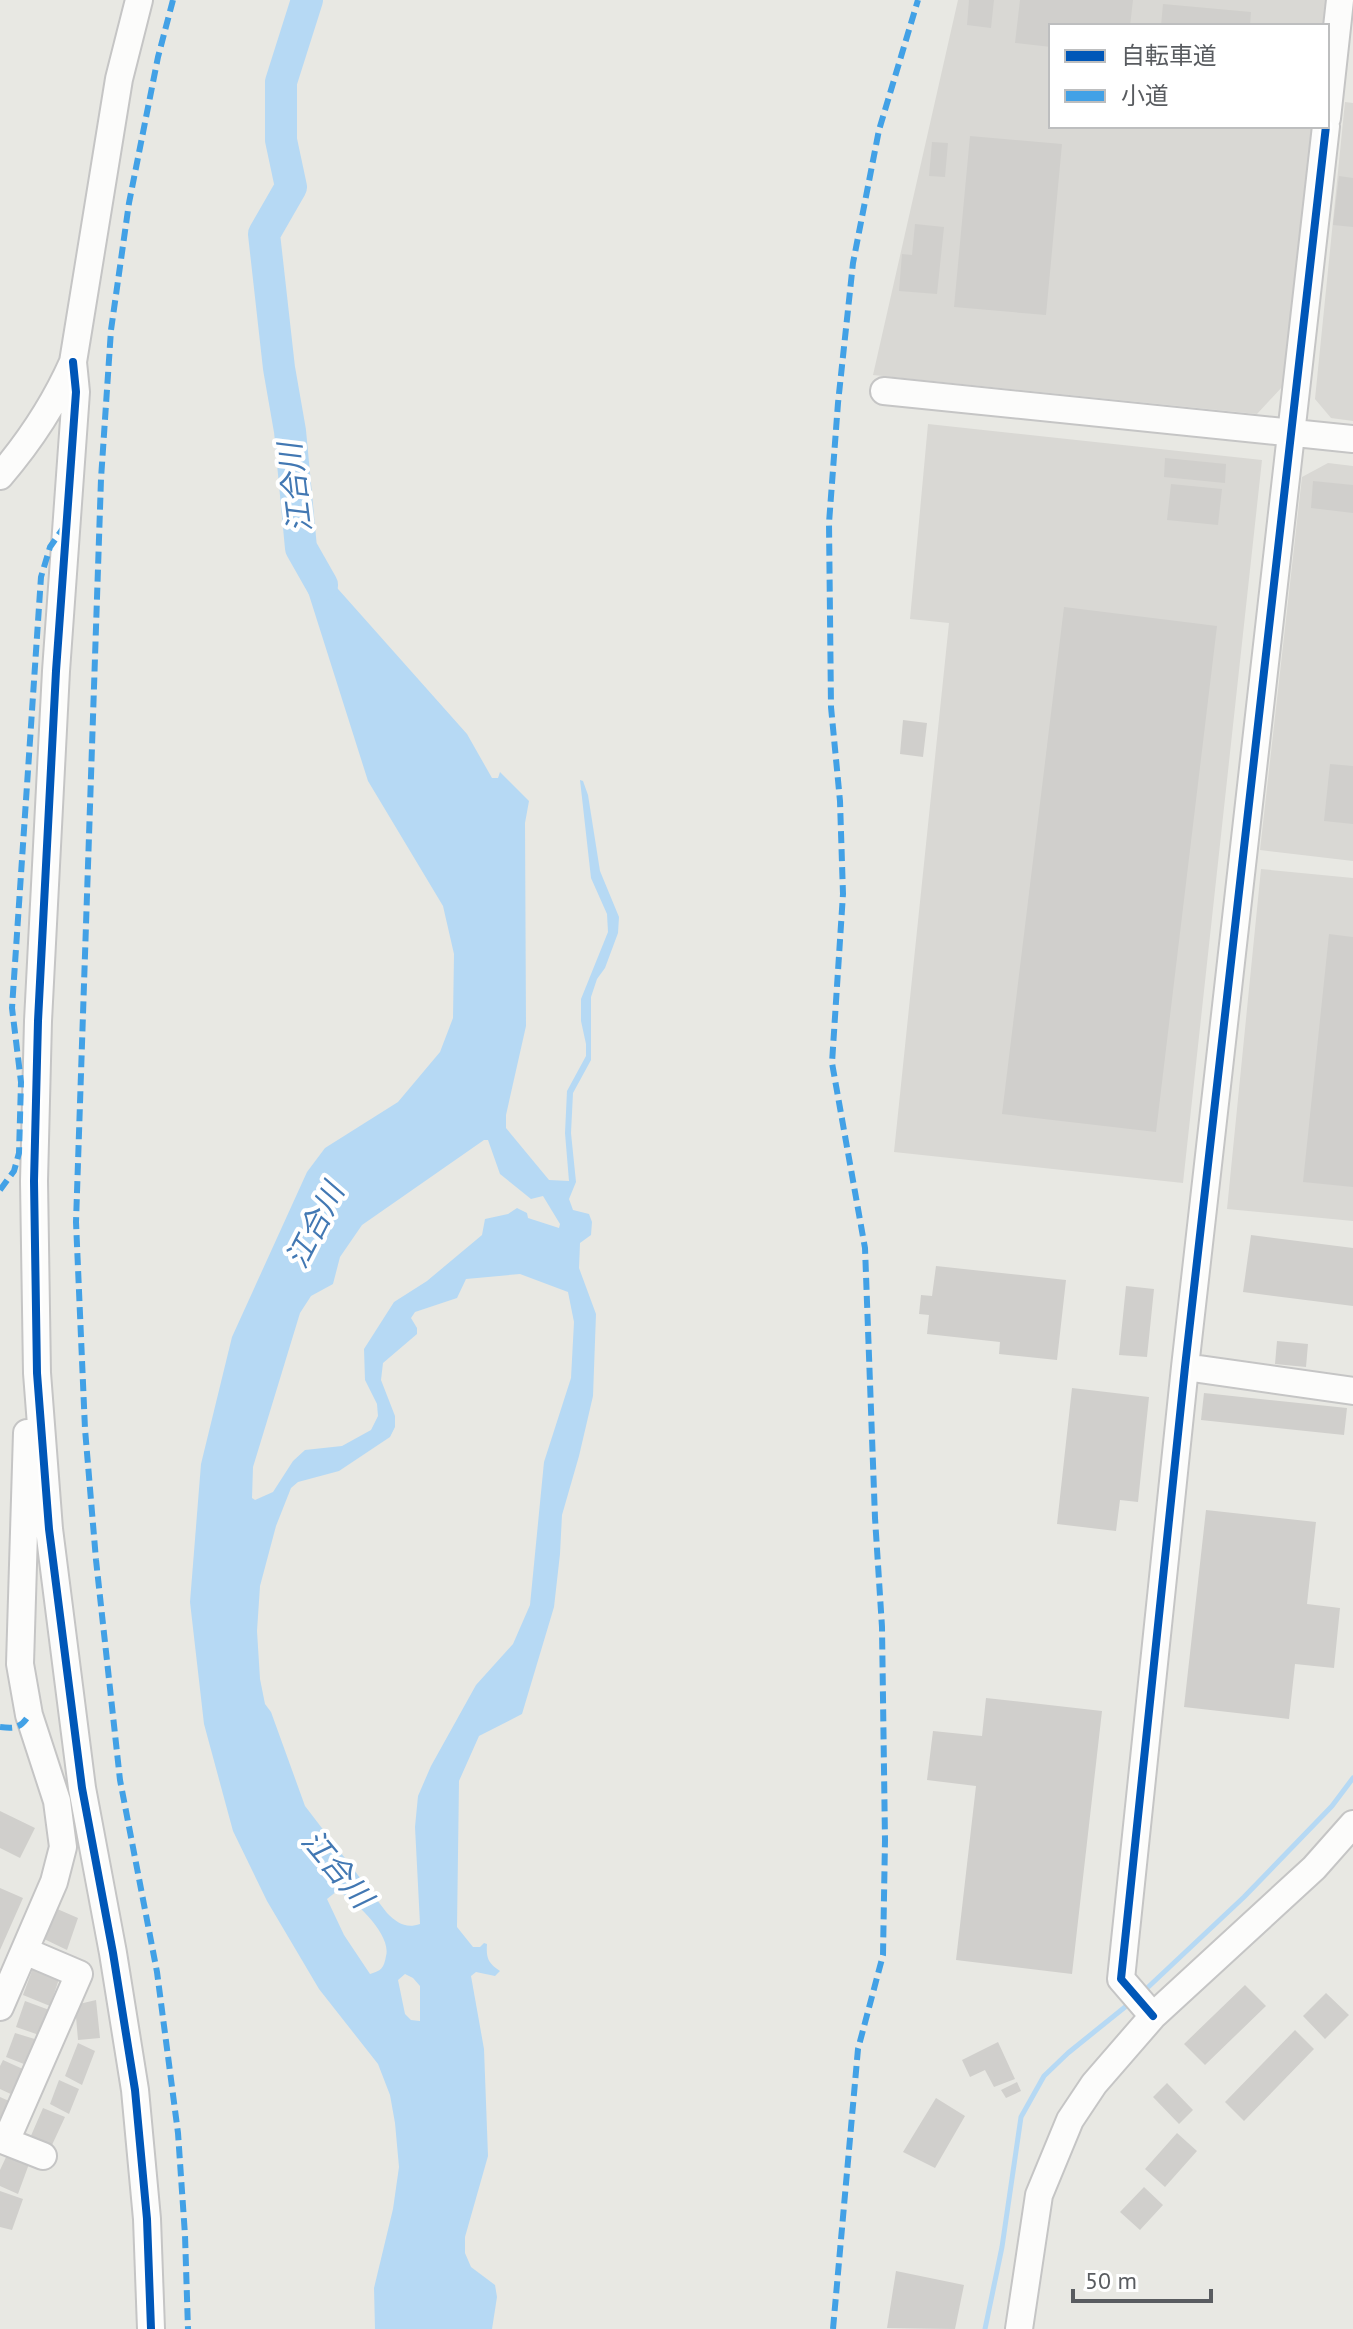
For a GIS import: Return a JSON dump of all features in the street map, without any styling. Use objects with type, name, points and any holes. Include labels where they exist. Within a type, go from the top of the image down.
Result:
[{"type":"street","points":[[0,476],[30,440],[61,390],[73,362],[119,79],[139,0]]},
{"type":"street","points":[[1329,100],[1340,0]]},
{"type":"street","points":[[1153,2016],[1121,1979],[1185,1367],[1326,128]]},
{"type":"street","points":[[73,362],[76,392],[56,671],[38,1021],[34,1181],[37,1373],[49,1529],[82,1788],[135,2090],[147,2219],[151,2329]]},
{"type":"street","points":[[884,391],[1353,439]]},
{"type":"street","points":[[1185,1367],[1353,1391]]},
{"type":"street","points":[[0,2007],[54,1882],[63,1847],[57,1801],[29,1715],[20,1664],[28,1421],[37,1373]]},
{"type":"street","points":[[1019,2329],[1039,2195],[1070,2120],[1094,2084],[1153,2016],[1314,1868],[1353,1824]]},
{"type":"street","points":[[25,1951],[79,1974],[3,2140],[43,2156]]},
{"type":"shaded area","points":[[958,0],[1326,0],[1323,24],[1049,24],[1049,128],[1312,128],[1283,386],[1257,414],[873,375]]},
{"type":"shaded area","points":[[1345,102],[1353,103],[1353,421],[1331,418],[1315,399]]},
{"type":"shaded area","points":[[928,424],[1262,460],[1183,1183],[894,1152],[949,623],[910,619]]},
{"type":"shaded area","points":[[1328,463],[1353,466],[1353,861],[1260,850],[1302,477]]},
{"type":"shaded area","points":[[1261,869],[1353,878],[1353,1221],[1227,1209]]},
{"type":"water","points":[[290,535],[467,734],[492,778],[498,778],[500,772],[529,801],[525,823],[526,1026],[506,1115],[506,1128],[549,1180],[569,1181],[565,1133],[567,1091],[586,1056],[581,999],[608,932],[607,914],[591,878],[580,780],[588,795],[600,871],[619,917],[618,933],[591,997],[591,1060],[573,1093],[571,1133],[576,1182],[569,1199],[573,1210],[589,1214],[592,1222],[591,1235],[580,1243],[579,1268],[596,1314],[593,1396],[562,1515],[554,1607],[522,1714],[479,1736],[459,1781],[457,1927],[473,1947],[487,1944],[489,1960],[500,1971],[495,1976],[476,1972],[471,1976],[484,2049],[488,2156],[465,2237],[465,2253],[471,2267],[495,2285],[497,2297],[492,2329],[375,2329],[374,2288],[393,2209],[399,2167],[390,2095],[378,2064],[319,1989],[267,1901],[233,1831],[204,1724],[190,1602],[201,1464],[232,1337],[307,1172],[325,1148],[398,1102],[440,1052],[453,1018],[454,954],[443,906],[368,781]],"holes":[[[484,1140],[488,1140],[500,1174],[531,1199],[543,1196],[560,1224],[559,1228],[528,1218],[527,1213],[517,1208],[508,1214],[485,1219],[482,1235],[427,1281],[394,1302],[364,1349],[365,1380],[377,1404],[378,1416],[371,1430],[342,1446],[305,1450],[293,1461],[273,1492],[255,1500],[252,1498],[253,1467],[300,1313],[311,1296],[333,1284],[340,1257],[362,1225]],[[520,1274],[568,1292],[574,1322],[571,1378],[544,1462],[530,1605],[513,1644],[476,1685],[418,1796],[415,1827],[420,1924],[410,1926],[398,1922],[387,1913],[305,1806],[271,1712],[265,1704],[257,1631],[260,1586],[276,1526],[291,1488],[298,1482],[339,1471],[390,1437],[395,1427],[395,1416],[381,1380],[383,1363],[417,1334],[411,1318],[415,1312],[457,1298],[466,1279]],[[337,1891],[362,1910],[378,1929],[386,1948],[384,1963],[379,1970],[370,1974],[344,1935],[327,1899]],[[405,1974],[420,1986],[420,2021],[411,2020],[405,2014],[398,1980]]]},
{"type":"building","points":[[969,0],[994,0],[991,28],[967,25]]},
{"type":"building","points":[[1020,0],[1133,0],[1130,24],[1049,24],[1049,47],[1015,43]]},
{"type":"building","points":[[1163,4],[1251,12],[1250,24],[1161,24]]},
{"type":"building","points":[[970,136],[1062,144],[1046,315],[954,307]]},
{"type":"building","points":[[932,142],[948,143],[945,177],[929,176]]},
{"type":"building","points":[[1339,176],[1353,178],[1353,227],[1333,225]]},
{"type":"building","points":[[915,224],[944,227],[937,294],[899,291],[902,254],[912,255]]},
{"type":"building","points":[[1165,458],[1226,464],[1225,483],[1164,477]]},
{"type":"building","points":[[1313,481],[1353,485],[1353,513],[1311,508]]},
{"type":"building","points":[[1171,484],[1222,489],[1218,525],[1167,520]]},
{"type":"building","points":[[1064,607],[1217,626],[1156,1132],[1002,1114]]},
{"type":"building","points":[[903,720],[927,723],[923,757],[900,754]]},
{"type":"building","points":[[1330,764],[1353,766],[1353,824],[1324,821]]},
{"type":"building","points":[[1329,934],[1353,937],[1353,1187],[1303,1182]]},
{"type":"building","points":[[1251,1235],[1353,1248],[1353,1306],[1243,1292]]},
{"type":"building","points":[[936,1266],[1066,1280],[1057,1360],[999,1354],[1000,1342],[927,1334],[929,1315],[919,1314],[921,1295],[932,1296]]},
{"type":"building","points":[[1126,1286],[1154,1289],[1147,1357],[1119,1355]]},
{"type":"building","points":[[1277,1341],[1308,1344],[1306,1367],[1275,1364]]},
{"type":"building","points":[[1072,1388],[1149,1397],[1138,1502],[1120,1500],[1116,1531],[1057,1524]]},
{"type":"building","points":[[1204,1393],[1347,1408],[1344,1435],[1201,1420]]},
{"type":"building","points":[[1206,1510],[1316,1522],[1307,1604],[1340,1608],[1334,1668],[1295,1664],[1289,1719],[1184,1707]]},
{"type":"building","points":[[986,1698],[1102,1711],[1072,1974],[956,1960],[976,1786],[927,1780],[933,1731],[982,1736]]},
{"type":"building","points":[[0,1811],[35,1828],[20,1858],[0,1848]]},
{"type":"building","points":[[0,1888],[23,1898],[0,1950]]},
{"type":"building","points":[[55,1908],[78,1918],[67,1950],[42,1938]]},
{"type":"building","points":[[33,1968],[59,1979],[50,2006],[23,1995]]},
{"type":"building","points":[[1245,1985],[1266,2006],[1205,2065],[1184,2044]]},
{"type":"building","points":[[1326,1993],[1349,2015],[1325,2039],[1303,2016]]},
{"type":"building","points":[[96,2000],[100,2038],[78,2040],[75,2005]]},
{"type":"building","points":[[25,2001],[52,2011],[42,2036],[16,2027]]},
{"type":"building","points":[[1295,2030],[1314,2049],[1244,2121],[1225,2102]]},
{"type":"building","points":[[15,2033],[38,2040],[29,2066],[6,2057]]},
{"type":"building","points":[[998,2042],[1015,2079],[994,2087],[985,2070],[970,2077],[962,2060]]},
{"type":"building","points":[[78,2043],[95,2051],[82,2085],[65,2076]]},
{"type":"building","points":[[3,2060],[25,2070],[15,2096],[0,2089]]},
{"type":"building","points":[[59,2080],[79,2089],[69,2114],[50,2104]]},
{"type":"building","points":[[1017,2082],[1021,2091],[1006,2098],[1001,2090]]},
{"type":"building","points":[[1167,2083],[1193,2110],[1179,2124],[1153,2097]]},
{"type":"building","points":[[0,2097],[9,2101],[0,2123]]},
{"type":"building","points":[[936,2098],[965,2116],[935,2168],[903,2152]]},
{"type":"building","points":[[43,2108],[65,2117],[52,2145],[30,2138]]},
{"type":"building","points":[[1177,2133],[1197,2151],[1165,2187],[1145,2169]]},
{"type":"building","points":[[7,2155],[29,2164],[18,2194],[0,2186],[0,2170]]},
{"type":"building","points":[[1144,2187],[1163,2205],[1140,2230],[1120,2212]]},
{"type":"building","points":[[0,2191],[23,2199],[12,2230],[0,2227]]},
{"type":"building","points":[[896,2271],[964,2285],[955,2329],[887,2328]]},
{"type":"waterway","name":"江合川","points":[[307,0],[281,82],[281,140],[291,187],[264,234],[279,368],[290,431],[301,548],[322,585]]},
{"type":"waterway","points":[[1144,1991],[1244,1897],[1332,1806],[1353,1778]]},
{"type":"waterway","points":[[985,2329],[1002,2247],[1021,2117],[1044,2076],[1130,2003]]},
{"type":"marked path","points":[[173,0],[158,57],[129,203],[111,330],[101,479],[76,1222],[85,1429],[96,1560],[120,1780],[157,1972],[178,2133],[188,2329]]},
{"type":"marked path","points":[[833,2329],[858,2049],[883,1955],[885,1840],[882,1627],[865,1248],[832,1063],[843,894],[840,801],[831,707],[829,523],[853,263],[879,130],[918,0]]},
{"type":"marked path","points":[[0,1190],[14,1171],[19,1153],[21,1082],[12,1008],[41,577],[50,547],[64,527]]},
{"type":"marked path","points":[[0,1727],[17,1727],[29,1715]]},
{"type":"cycle path","points":[[1153,2016],[1121,1979],[1185,1367],[1326,128]]},
{"type":"cycle path","points":[[73,362],[76,392],[56,671],[38,1021],[34,1181],[37,1373],[49,1529],[82,1788],[135,2090],[147,2219],[151,2329]]}]
